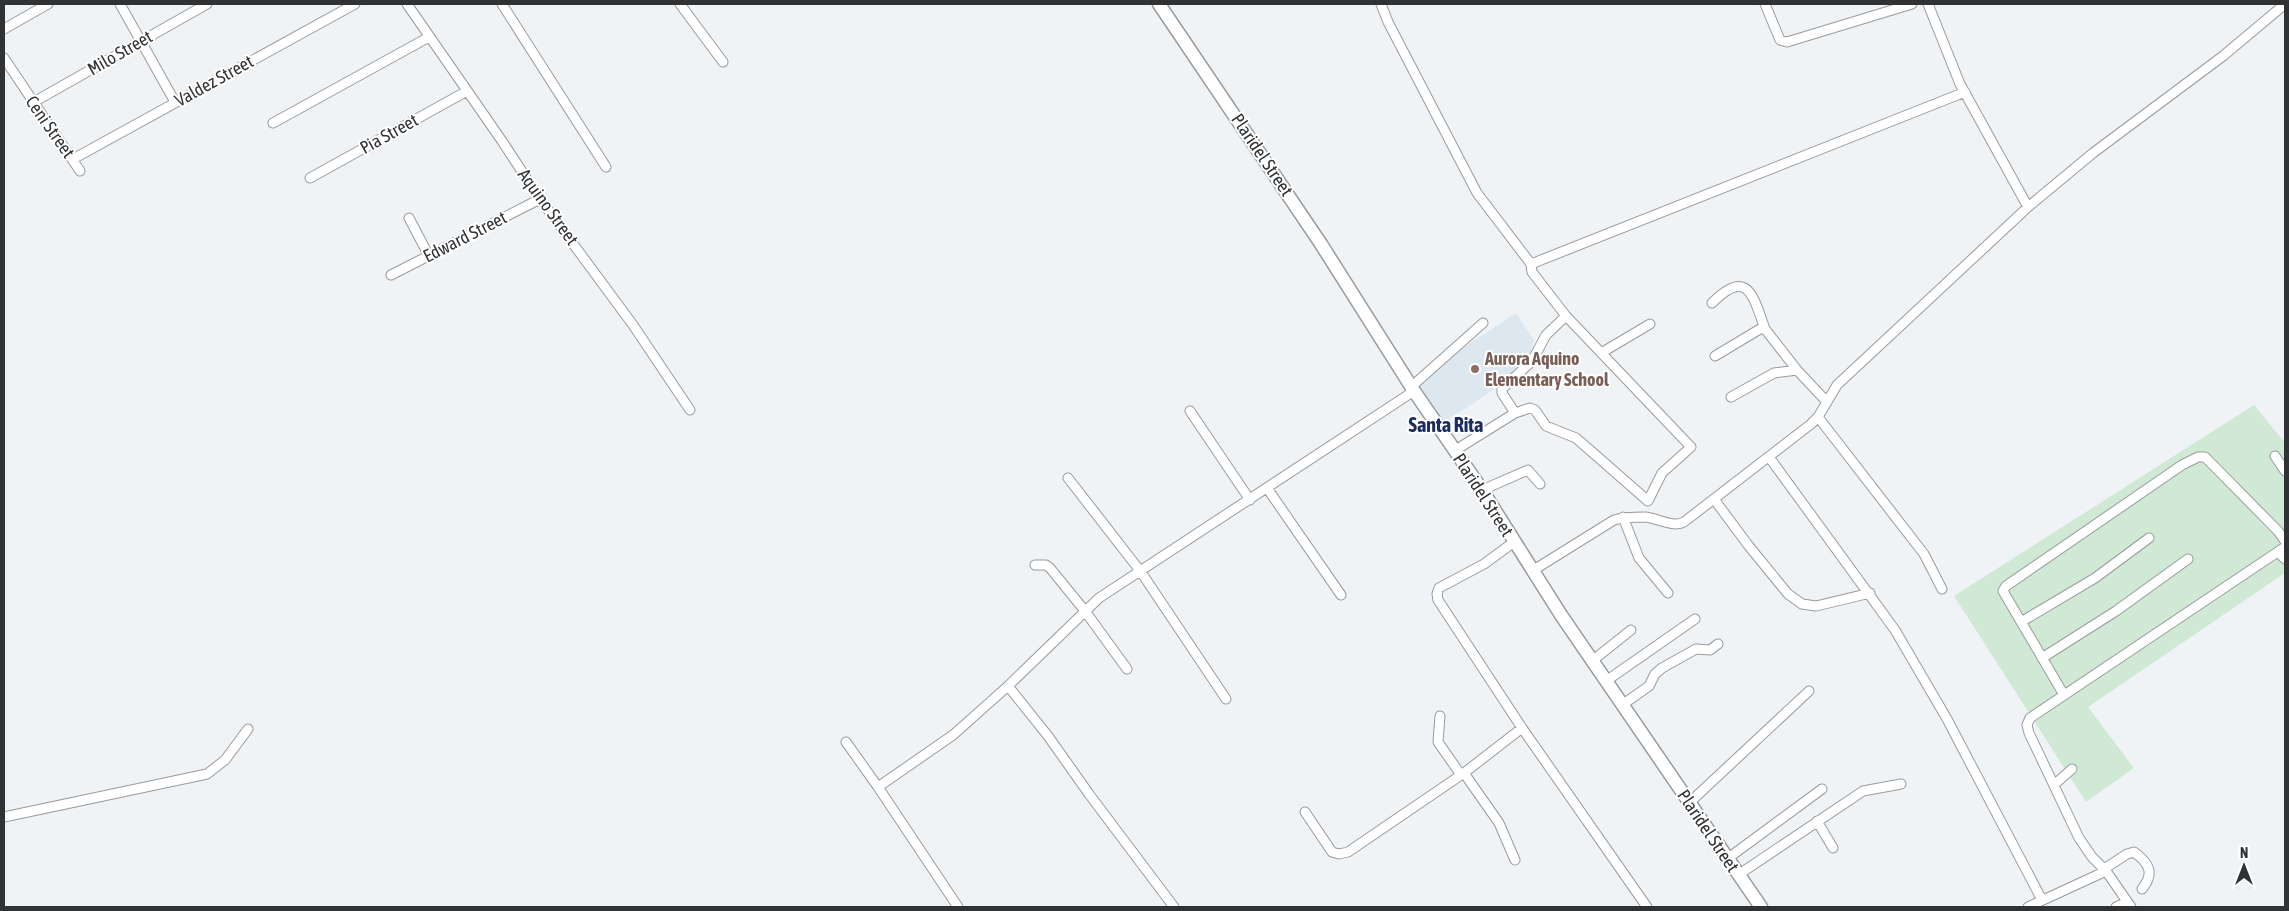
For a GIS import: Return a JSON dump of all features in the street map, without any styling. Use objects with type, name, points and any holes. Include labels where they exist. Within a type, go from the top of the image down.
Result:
[{"type":"street","points":[[4,29],[48,4]]},
{"type":"street","points":[[120,4],[175,102]]},
{"type":"street","name":"Milo Street","points":[[32,103],[140,40],[207,4]]},
{"type":"street","name":"Valdez Street","points":[[73,159],[355,4]]},
{"type":"street","name":"Aquino Street","points":[[407,4],[540,200],[628,318],[690,410]]},
{"type":"street","points":[[502,4],[606,167]]},
{"type":"street","points":[[680,4],[723,62]]},
{"type":"street","name":"Plaridel Street","points":[[1159,4],[1322,244],[1411,387],[1482,490],[1532,571],[1761,907]]},
{"type":"street","points":[[1381,4],[1388,22],[1477,192],[1532,264],[1532,272],[1566,316],[1691,447],[1662,473],[1648,500],[1647,517]]},
{"type":"street","points":[[1765,4],[1780,40],[1787,42],[1912,4]]},
{"type":"street","points":[[1928,4],[1965,92],[2028,207]]},
{"type":"street","points":[[1532,571],[1605,524],[1623,517],[1647,517],[1680,524],[1714,499],[1818,417],[1837,385],[2028,207],[2093,153],[2223,56],[2285,4]]},
{"type":"street","points":[[273,123],[429,37]]},
{"type":"street","name":"Ceni Street","points":[[4,58],[32,103],[80,171]]},
{"type":"street","name":"Pia Street","points":[[310,178],[467,91]]},
{"type":"street","points":[[1532,264],[1965,92]]},
{"type":"street","name":"Edward Street","points":[[391,275],[540,200]]},
{"type":"street","points":[[409,218],[429,256]]},
{"type":"street","points":[[1712,303],[1725,290],[1737,286],[1746,288],[1753,294],[1764,329],[1797,370],[1827,402]]},
{"type":"street","points":[[1515,413],[1502,393],[1502,389],[1532,361],[1546,335],[1566,316]]},
{"type":"street","points":[[878,787],[953,735],[1008,686],[1099,598],[1250,500],[1411,387],[1483,323]]},
{"type":"street","points":[[1601,353],[1650,324]]},
{"type":"street","points":[[1715,356],[1760,328],[1764,329]]},
{"type":"street","points":[[1731,397],[1774,373],[1797,370]]},
{"type":"street","points":[[1454,451],[1515,413],[1530,408],[1534,410],[1546,426],[1576,438],[1648,500]]},
{"type":"street","points":[[1190,411],[1250,500]]},
{"type":"street","points":[[1818,417],[1924,554],[1942,589]]},
{"type":"street","points":[[2275,456],[2285,471]]},
{"type":"street","points":[[1769,457],[1895,630],[1946,719],[2042,900]]},
{"type":"street","points":[[2064,695],[2003,591],[2006,586],[2182,465],[2198,457],[2205,457],[2278,531],[2285,541]]},
{"type":"street","points":[[1482,490],[1528,470],[1540,484]]},
{"type":"street","points":[[1068,478],[1141,572],[1226,699]]},
{"type":"street","points":[[1267,488],[1341,596]]},
{"type":"street","points":[[1714,499],[1788,594],[1798,601],[1808,606],[1816,606],[1870,594]]},
{"type":"street","points":[[1623,517],[1639,558],[1668,593]]},
{"type":"street","points":[[2021,622],[2095,578],[2149,538]]},
{"type":"street","points":[[1514,542],[1484,564],[1439,588],[1438,600],[1522,728],[1647,907]]},
{"type":"street","points":[[2116,907],[2129,904],[2079,838],[2055,784],[2029,733],[2027,724],[2030,718],[2282,550],[2285,559]]},
{"type":"street","points":[[2042,658],[2116,611],[2188,559]]},
{"type":"street","points":[[1035,565],[1046,565],[1050,568],[1086,612],[1127,669]]},
{"type":"street","points":[[1606,682],[1695,618]]},
{"type":"street","points":[[1592,661],[1631,630]]},
{"type":"street","points":[[1622,705],[1649,686],[1655,674],[1662,668],[1696,649],[1710,650],[1718,644]]},
{"type":"street","points":[[1008,686],[1048,736],[1174,907]]},
{"type":"street","points":[[1689,803],[1809,691]]},
{"type":"street","points":[[1440,716],[1438,742],[1499,823],[1514,860]]},
{"type":"street","points":[[1305,812],[1332,852],[1339,854],[1348,852],[1462,774],[1522,728]]},
{"type":"street","points":[[4,817],[207,774],[225,760],[248,730]]},
{"type":"street","points":[[846,742],[958,907]]},
{"type":"street","points":[[2055,784],[2072,770]]},
{"type":"street","points":[[1738,875],[1866,789],[1901,784]]},
{"type":"street","points":[[1728,859],[1822,789]]},
{"type":"street","points":[[1817,821],[1833,848]]},
{"type":"street","points":[[2028,907],[2105,870],[2127,854],[2134,852],[2143,859],[2150,872],[2149,881],[2142,889]]},
{"type":"shaded area","name":"Aurora Aquino Elementary School","points":[[1516,313],[1534,340],[1529,358],[1504,383],[1443,423],[1414,380]]},
{"type":"green space","points":[[2254,405],[2285,443],[2285,573],[2088,707],[2134,768],[2086,802],[1954,596]]},
{"type":"place","name":"Aurora Aquino Elementary School","points":[[1475,369]]},
{"type":"district","name":"Santa Rita","points":[[1446,425]]}]
